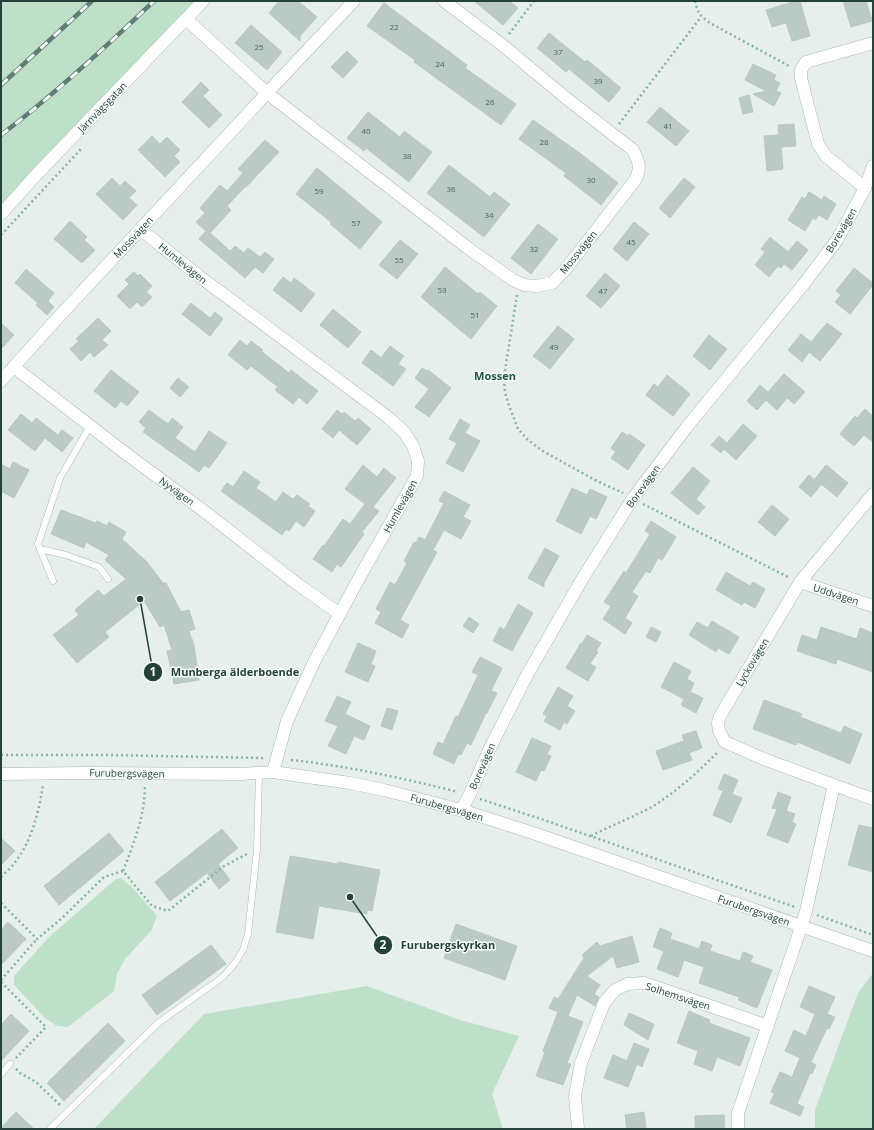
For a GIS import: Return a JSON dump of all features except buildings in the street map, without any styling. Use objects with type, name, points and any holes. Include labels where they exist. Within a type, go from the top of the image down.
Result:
[{"type":"street","name":"Järnvägsgatan","points":[[1,214],[36,175],[203,1]]},
{"type":"street","name":"Mossvägen","points":[[1,381],[58,317],[354,1]]},
{"type":"street","name":"Mossvägen","points":[[186,19],[267,93],[468,248],[518,283],[537,286],[552,283],[565,270],[636,179],[640,170],[638,161],[632,150],[501,44],[444,1]]},
{"type":"street","points":[[865,188],[826,156],[818,144],[801,78],[801,70],[806,62],[873,43]]},
{"type":"street","name":"Borevägen","points":[[461,810],[527,675],[581,580],[633,498],[686,428],[812,274],[837,240],[865,188],[873,166]]},
{"type":"street","name":"Humlevägen","points":[[140,229],[199,276],[389,418],[405,433],[413,446],[418,461],[417,476],[314,662],[287,721],[274,772]]},
{"type":"street","name":"Nyvägen","points":[[14,367],[300,586],[340,614]]},
{"type":"street","name":"Lyckovägen","points":[[725,742],[719,731],[718,723],[720,716],[800,582],[873,494]]},
{"type":"street","name":"Uddvägen","points":[[800,582],[873,606]]},
{"type":"street","points":[[725,742],[764,759],[873,799]]},
{"type":"street","name":"Furubergsvägen","points":[[1,774],[240,774],[274,772],[377,788],[420,798],[533,833],[873,951]]},
{"type":"street","points":[[738,1129],[738,1113],[808,904],[834,785]]},
{"type":"street","name":"Solhemsvägen","points":[[578,1129],[575,1096],[581,1063],[604,1003],[615,990],[628,984],[644,984],[768,1026]]},
{"type":"lane","points":[[52,582],[38,544],[60,478],[90,426]]},
{"type":"lane","points":[[40,549],[66,555],[99,567],[108,579]]},
{"type":"lane","points":[[50,1129],[158,1023],[223,976],[235,963],[243,950],[248,934],[257,849],[259,773]]},
{"type":"lane","points":[[1,1074],[10,1064]]},
{"type":"path","points":[[501,44],[534,1]]},
{"type":"path","points":[[695,1],[701,17],[710,23],[754,48],[789,66],[801,70]]},
{"type":"path","points":[[611,134],[701,17]]},
{"type":"path","points":[[518,283],[504,377],[505,392],[518,429],[527,439],[541,450],[594,480],[800,582]]},
{"type":"path","points":[[591,836],[633,817],[655,805],[695,775],[725,742]]},
{"type":"path","points":[[1,877],[16,861],[30,838],[41,800],[43,785],[42,755]]},
{"type":"path","points":[[123,871],[132,848],[142,814],[145,789],[146,756]]},
{"type":"path","points":[[123,871],[152,906],[168,911],[224,866],[257,849]]},
{"type":"path","points":[[67,1112],[36,1082],[20,1073],[10,1064],[46,1027],[1,981],[37,939],[61,919],[104,877],[123,871]]},
{"type":"path","points":[[1,903],[37,939]]},
{"type":"green space","points":[[1,1],[203,1],[1,216]]},
{"type":"green space","points":[[121,878],[132,887],[157,916],[151,931],[125,959],[117,974],[114,991],[68,1027],[57,1026],[45,1018],[14,985],[14,976],[49,937],[116,879]]},
{"type":"green space","points":[[873,973],[873,1129],[815,1129],[815,1110],[858,993]]},
{"type":"green space","points":[[367,986],[460,1020],[519,1036],[492,1094],[503,1129],[94,1129],[204,1014]]},
{"type":"railway","points":[[1,85],[92,1]]},
{"type":"railway","points":[[1,135],[79,70],[154,1]]},
{"type":"place","name":"Munberga älderboende","points":[[140,599]]},
{"type":"place","name":"Furubergskyrkan","points":[[350,897]]},
{"type":"district","name":"Mossen","points":[[495,376]]}]
